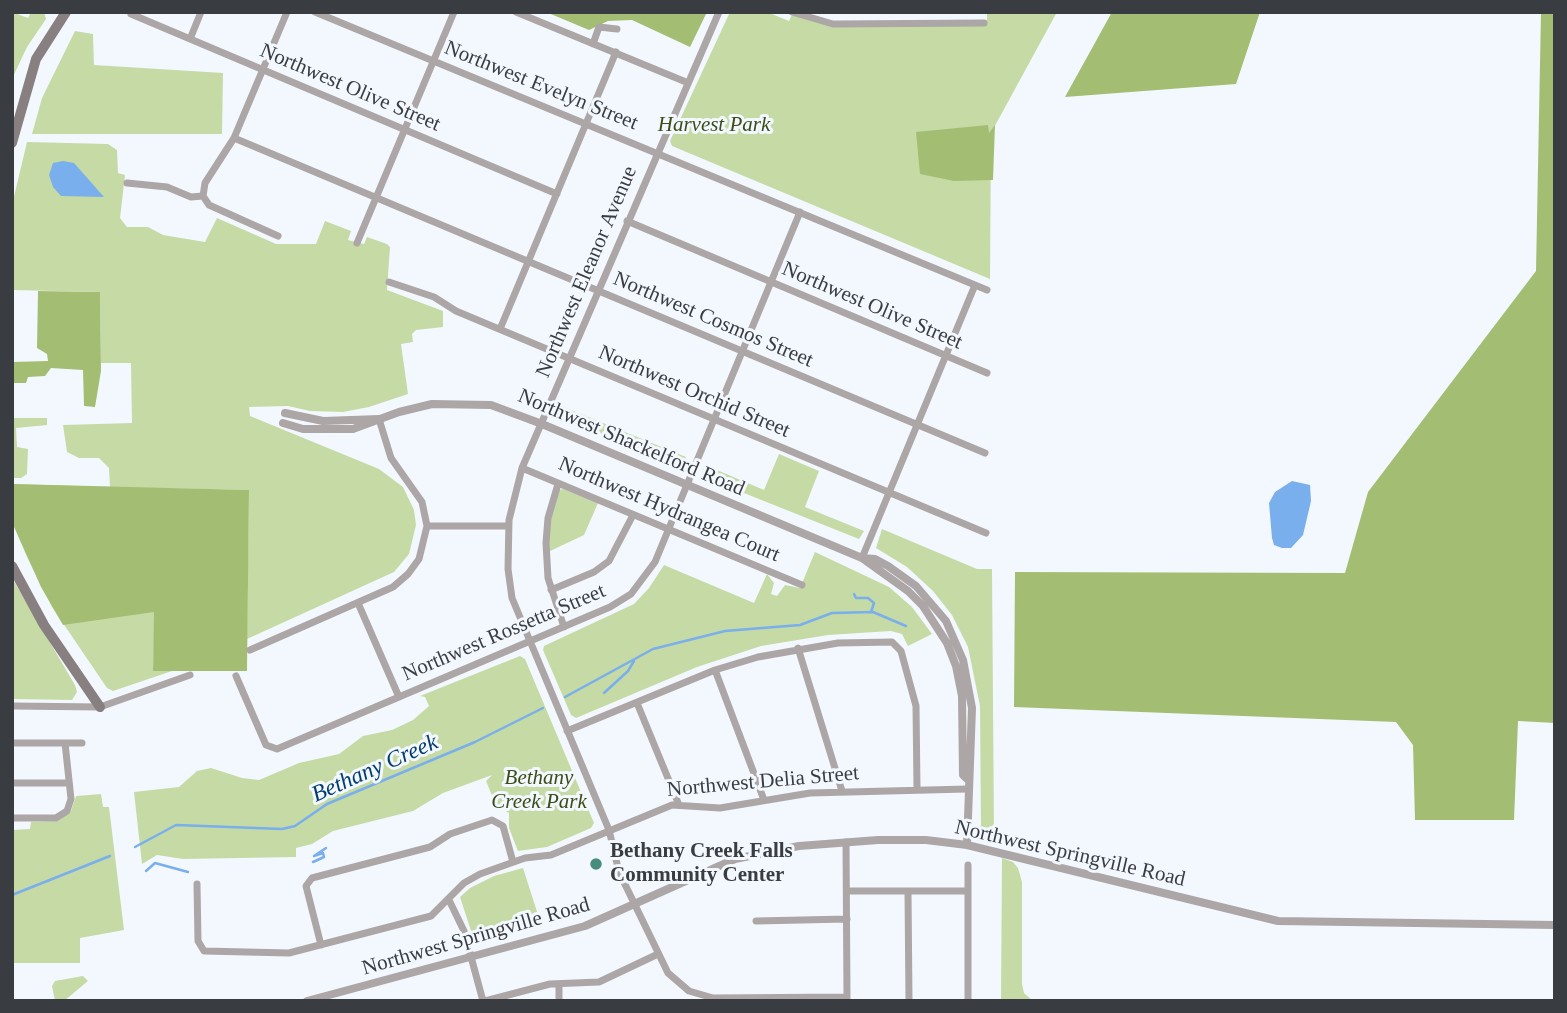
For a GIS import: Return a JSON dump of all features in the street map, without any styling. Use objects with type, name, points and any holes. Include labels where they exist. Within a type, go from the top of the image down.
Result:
[{"type":"main road","points":[[12,143],[36,59],[66,12]]},
{"type":"main road","points":[[12,566],[44,625],[100,707]]},
{"type":"street","points":[[190,39],[201,12]]},
{"type":"street","points":[[202,196],[205,183],[234,138],[287,12]]},
{"type":"street","name":"Northwest Evelyn Street","points":[[315,12],[540,107],[587,122],[987,290]]},
{"type":"street","points":[[357,243],[454,12]]},
{"type":"street","points":[[516,12],[686,82]]},
{"type":"street","name":"Northwest Eleanor Avenue","points":[[697,998],[674,980],[658,954],[619,872],[609,831],[512,598],[506,554],[508,526],[522,468],[686,82],[719,12]]},
{"type":"street","points":[[792,12],[825,23],[984,23]]},
{"type":"street","points":[[870,12],[870,24]]},
{"type":"street","points":[[946,12],[946,23]]},
{"type":"street","name":"Northwest Olive Street","points":[[131,14],[556,194]]},
{"type":"street","points":[[593,44],[599,27],[617,29]]},
{"type":"street","points":[[500,329],[616,52]]},
{"type":"street","name":"Northwest Cosmos Street","points":[[234,138],[985,453]]},
{"type":"street","points":[[127,183],[167,187],[191,197],[202,196]]},
{"type":"street","points":[[202,196],[209,205],[278,236]]},
{"type":"street","name":"Northwest Rossetta Street","points":[[236,676],[266,745],[273,749],[610,607],[640,586],[655,562],[800,212]]},
{"type":"street","name":"Northwest Olive Street","points":[[627,221],[987,373]]},
{"type":"street","name":"Northwest Orchid Street","points":[[389,282],[434,297],[456,311],[986,533]]},
{"type":"street","points":[[862,558],[975,285]]},
{"type":"street","name":"Northwest Shackelford Road","points":[[285,414],[323,421],[379,419],[432,404],[473,403],[509,410],[862,558],[875,559],[888,566],[916,586],[931,601],[955,640],[971,696],[967,845]]},
{"type":"street","points":[[250,650],[393,587],[408,574],[419,559],[427,526],[422,502],[391,458],[379,419]]},
{"type":"street","name":"Northwest Shackelford Road","points":[[283,424],[303,429],[339,430],[365,427],[379,419]]},
{"type":"street","name":"Northwest Hydrangea Court","points":[[522,468],[802,585]]},
{"type":"street","points":[[558,484],[548,518],[546,543],[551,590],[564,627]]},
{"type":"street","points":[[551,590],[594,572],[609,561],[633,515]]},
{"type":"street","points":[[427,526],[508,526]]},
{"type":"street","points":[[358,603],[399,697]]},
{"type":"street","points":[[567,732],[715,670],[798,649],[838,643],[887,642],[898,645],[916,706],[917,789]]},
{"type":"street","points":[[798,649],[842,791]]},
{"type":"street","points":[[715,670],[765,800]]},
{"type":"street","points":[[12,706],[100,707],[190,675]]},
{"type":"street","points":[[637,703],[679,804]]},
{"type":"street","points":[[12,743],[82,743]]},
{"type":"street","points":[[12,818],[52,818],[64,813],[70,803],[65,743]]},
{"type":"street","points":[[12,783],[69,783]]},
{"type":"street","name":"Northwest Delia Street","points":[[197,884],[198,946],[204,951],[289,953],[422,919],[441,909],[471,878],[513,862],[551,855],[658,810],[679,804],[720,808],[842,791],[917,789],[967,784]]},
{"type":"street","points":[[321,945],[306,886],[312,878],[430,847],[450,834],[492,820],[503,826],[513,862]]},
{"type":"street","name":"Northwest Springville Road","points":[[307,1001],[575,929],[735,859],[786,848],[846,842],[910,840],[967,845],[1278,921],[1555,925]]},
{"type":"street","points":[[697,998],[847,999],[846,842]]},
{"type":"street","points":[[968,865],[968,1001]]},
{"type":"street","points":[[846,891],[968,891]]},
{"type":"street","points":[[908,892],[909,1001]]},
{"type":"street","points":[[449,900],[464,931],[484,1001],[559,984],[599,982],[658,954]]},
{"type":"street","points":[[756,921],[847,919]]},
{"type":"street","points":[[559,984],[559,1001]]},
{"type":"green space","points":[[12,12],[28,18],[31,12],[44,12],[46,19],[27,47],[12,79]]},
{"type":"green space","points":[[546,12],[707,12],[690,47],[632,20],[608,21],[589,30]]},
{"type":"green space","name":"Harvest Park","points":[[730,12],[767,12],[789,21],[793,12],[816,21],[987,22],[987,12],[1057,12],[991,133],[990,279],[672,146],[670,141]]},
{"type":"green space","points":[[1112,12],[1260,12],[1236,84],[1065,97]]},
{"type":"green space","points":[[1541,12],[1555,12],[1555,723],[1518,721],[1514,820],[1415,820],[1413,745],[1396,722],[1014,707],[1015,572],[1345,573],[1368,492],[1536,271]]},
{"type":"green space","points":[[75,31],[93,34],[94,65],[223,73],[222,134],[32,134],[42,98]]},
{"type":"green space","points":[[988,125],[989,133],[995,125],[993,180],[954,181],[920,174],[916,132]]},
{"type":"green space","points":[[27,142],[108,144],[117,150],[118,173],[125,175],[120,218],[127,227],[148,227],[163,235],[205,242],[217,218],[276,244],[316,244],[325,221],[351,231],[348,240],[364,244],[367,237],[390,247],[387,290],[443,311],[443,327],[416,330],[412,334],[413,342],[401,344],[408,394],[369,407],[343,412],[310,411],[288,406],[249,407],[250,416],[379,469],[403,487],[414,510],[416,525],[409,554],[394,572],[247,639],[249,490],[159,488],[153,670],[172,671],[113,691],[107,688],[52,607],[27,557],[12,522],[12,484],[110,487],[109,468],[99,458],[79,458],[67,452],[63,425],[132,423],[131,363],[101,363],[100,292],[12,290],[12,205]]},
{"type":"green space","points":[[38,291],[100,292],[101,371],[95,407],[84,406],[83,370],[51,368],[45,376],[28,377],[26,383],[12,383],[12,362],[48,361],[47,354],[37,348]]},
{"type":"green space","points":[[559,405],[686,457],[684,464],[677,465],[559,416]]},
{"type":"green space","points":[[12,418],[47,418],[47,425],[16,428],[17,447],[28,449],[27,474],[21,478],[12,478]]},
{"type":"green space","points":[[779,454],[819,471],[805,507],[864,531],[859,539],[704,477],[702,473],[705,465],[764,490]]},
{"type":"green space","points":[[12,484],[249,490],[247,671],[153,671],[154,612],[63,625],[41,587],[12,522]]},
{"type":"green space","points":[[563,489],[598,503],[584,535],[548,552],[549,524],[559,490]]},
{"type":"green space","points":[[882,529],[977,569],[992,569],[994,835],[981,829],[980,706],[968,647],[952,615],[933,591],[907,567],[876,548]]},
{"type":"green space","points":[[815,552],[889,587],[912,607],[932,634],[908,646],[902,634],[891,631],[828,635],[761,646],[697,667],[576,718],[571,715],[543,650],[544,646],[634,604],[649,588],[664,565],[754,603],[767,574],[774,583],[771,594],[777,596],[785,585],[800,588]]},
{"type":"green space","points":[[12,578],[75,685],[77,692],[72,700],[12,699]]},
{"type":"green space","name":"Bethany Creek Park","points":[[520,656],[525,659],[594,823],[591,828],[547,847],[518,851],[509,828],[509,813],[496,805],[486,781],[492,775],[443,793],[413,811],[333,831],[312,844],[296,848],[296,857],[183,859],[157,855],[142,864],[134,792],[179,787],[197,771],[211,768],[242,778],[259,780],[299,763],[339,754],[363,736],[392,730],[413,720],[429,706],[425,697],[420,696]]},
{"type":"green space","points":[[101,794],[103,807],[109,807],[124,930],[80,938],[80,963],[12,963],[12,830],[30,829],[31,822],[58,821],[71,811],[76,796]]},
{"type":"green space","points":[[1002,858],[1013,862],[1018,868],[1022,882],[1022,984],[1024,993],[1033,1001],[1001,1001]]},
{"type":"green space","points":[[523,868],[540,921],[488,935],[486,941],[474,940],[460,897],[470,888],[494,876]]},
{"type":"green space","points":[[83,976],[88,981],[64,1001],[55,1001],[52,986],[55,981]]},
{"type":"water","points":[[53,163],[74,163],[104,197],[61,196],[53,187],[49,175]]},
{"type":"water","points":[[1292,481],[1310,485],[1311,501],[1303,535],[1291,548],[1282,548],[1274,545],[1269,503],[1275,492]]},
{"type":"waterway","points":[[854,594],[856,598],[868,598],[874,603],[871,612]]},
{"type":"waterway","name":"Bethany Creek","points":[[565,697],[653,649],[725,631],[800,625],[832,613],[873,612],[906,626]]},
{"type":"waterway","points":[[604,693],[628,671],[634,661]]},
{"type":"waterway","name":"Bethany Creek","points":[[135,847],[176,825],[282,829],[295,826],[327,804],[475,742],[543,708]]},
{"type":"waterway","points":[[313,862],[324,857],[323,853],[314,856],[326,848]]},
{"type":"waterway","name":"Bethany Creek","points":[[12,895],[110,856]]},
{"type":"waterway","points":[[146,871],[155,863],[188,872]]},
{"type":"place","name":"Bethany Creek Falls Community Center","points":[[596,864]]}]
